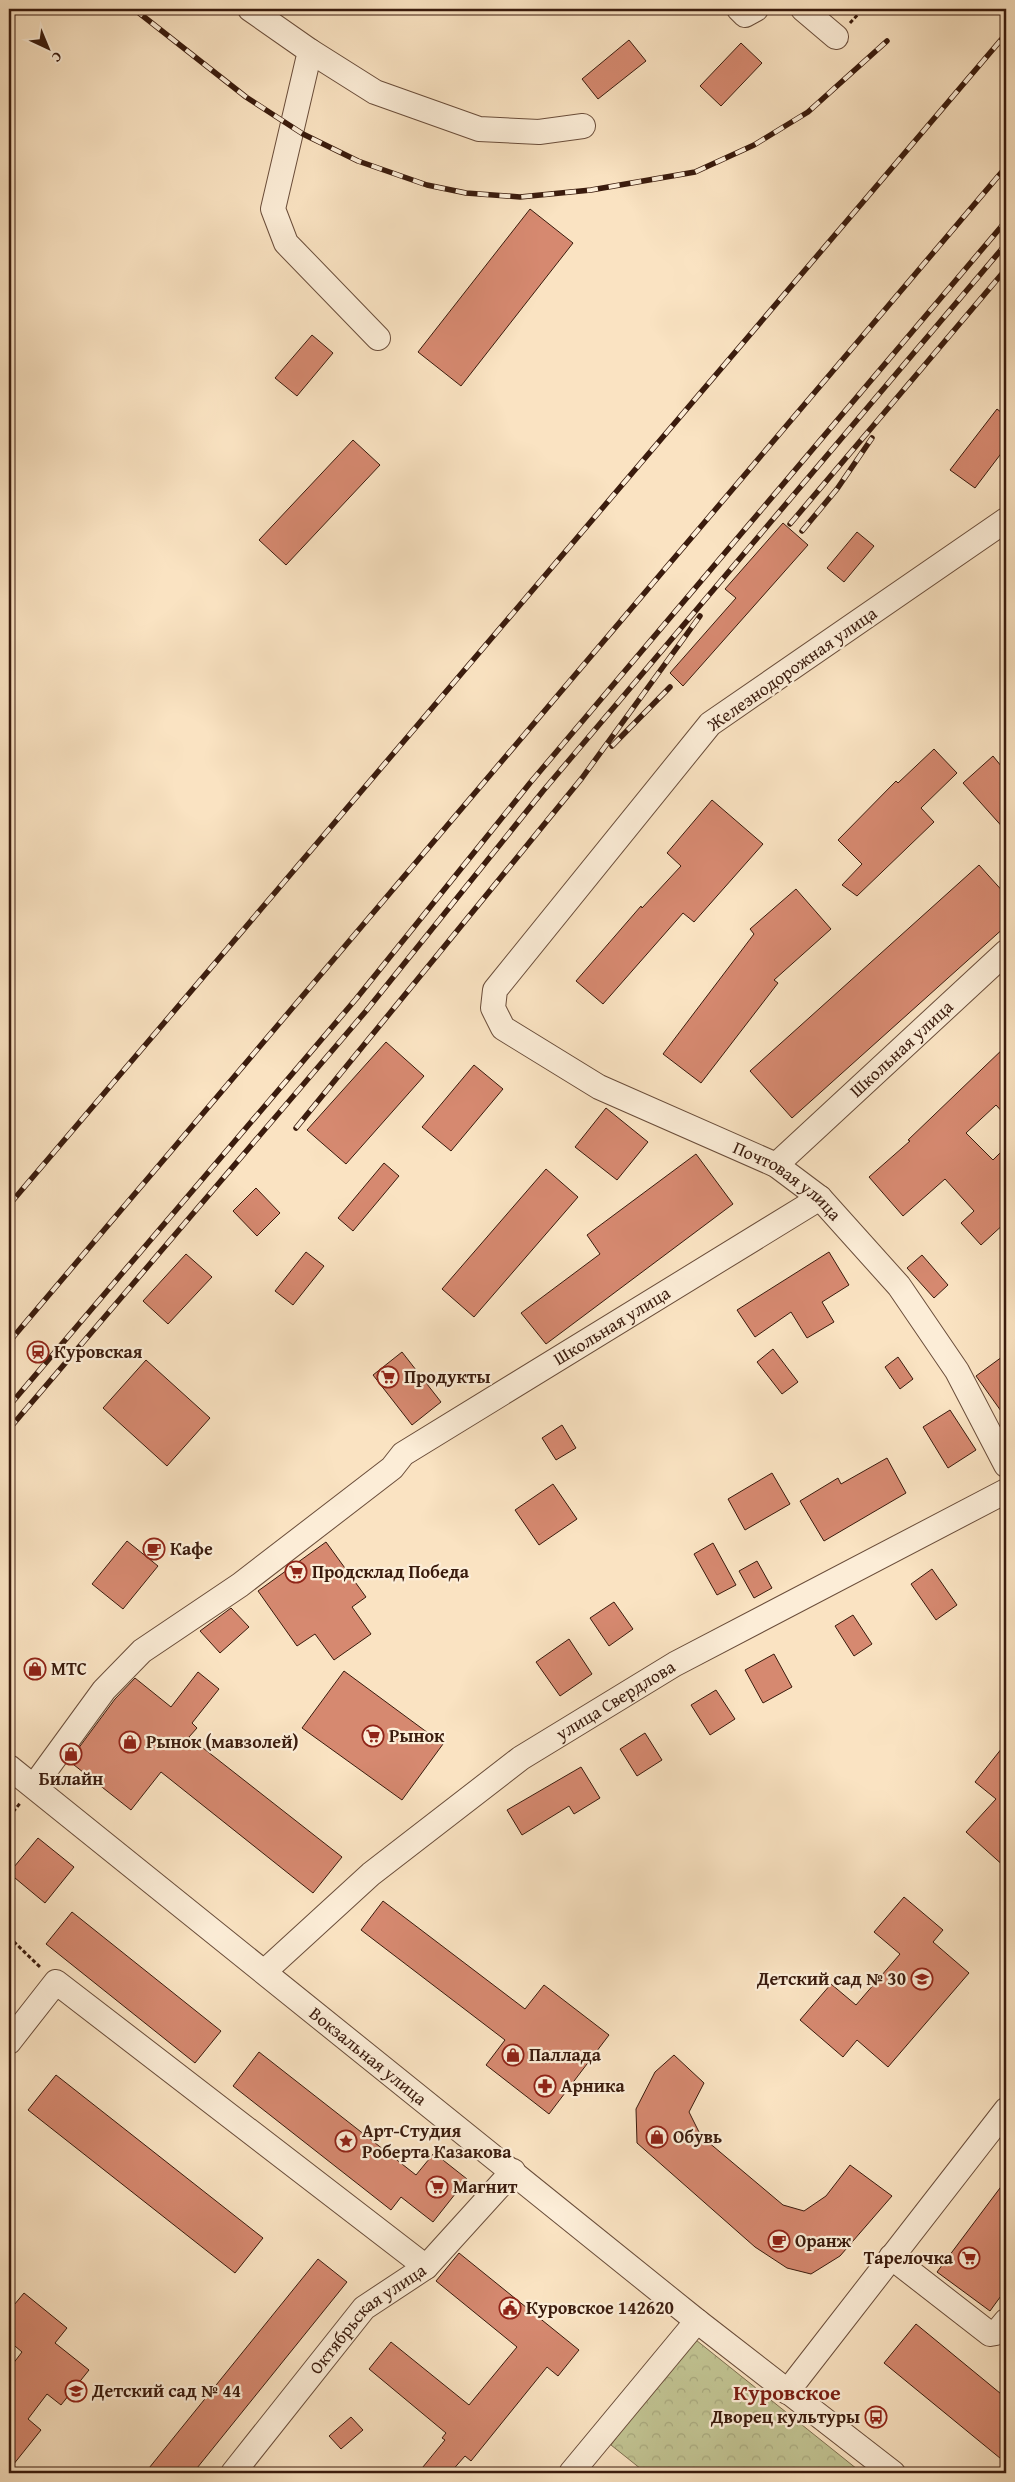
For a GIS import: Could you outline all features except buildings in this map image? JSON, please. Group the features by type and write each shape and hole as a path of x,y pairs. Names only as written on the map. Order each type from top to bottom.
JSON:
{"street":[{"path":"250,9 310,51 375,92 479,129 539,132 583,126"},
{"path":"739,9 745,16 756,9"},
{"path":"803,9 836,37"},
{"path":"310,51 273,208 286,243 378,338"},
{"name":"Железнодорожная улица","path":"495,990 710,724 1006,520"},
{"name":"Школьная улица","path":"776,1165 1006,952"},
{"name":"Почтовая улица","path":"495,990 493,1008 503,1028 599,1087 776,1165 820,1198 899,1286 958,1372 1006,1465"},
{"name":"Школьная улица","path":"34,1786 104,1690 142,1651 240,1585 392,1468 403,1454 820,1198"},
{"name":"улица Свердлова","path":"265,1971 371,1874 520,1758 675,1664 1006,1490"},
{"name":"Вокзальная улица","path":"9,1767 265,1971 697,2321 893,2473"},
{"path":"9,2042 56,1982 426,2267"},
{"path":"787,2392 1006,2110"},
{"name":"Октябрьская улица","path":"233,2473 364,2308 426,2267 513,2171"},
{"path":"891,2257 990,2334 996,2333 1006,2321"},
{"path":"571,2473 697,2321"}],"path":[{"path":"9,1937 56,1982"}],"green space":[{"path":"691,2336 862,2473 646,2473 611,2445"}],"railway":[{"path":"134,9 246,97 303,134 358,161 427,185 466,193 520,197 591,190 695,172 754,145 808,112 887,41"},
{"path":"9,1205 1006,34"},
{"path":"9,1342 1006,167"},
{"path":"9,1406 356,999 530,783 1006,221"},
{"path":"9,1429 366,1011 543,791 1006,244"},
{"path":"790,524 1006,269"},
{"path":"802,531 837,489 872,438"},
{"path":"296,1128 582,778 700,616"},
{"path":"612,746 670,687"}],"place":[{"name":"Куровская","path":"38,1352"},
{"name":"Продукты","path":"388,1377"},
{"name":"Кафе","path":"154,1549"},
{"name":"Продсклад Победа","path":"296,1572"},
{"name":"МТС","path":"35,1669"},
{"name":"Рынок","path":"373,1736"},
{"name":"Рынок (мавзолей)","path":"130,1742"},
{"name":"Билайн","path":"71,1754"},
{"name":"Детский сад № 30","path":"922,1979"},
{"name":"Паллада","path":"513,2055"},
{"name":"Арника","path":"545,2086"},
{"name":"Обувь","path":"657,2137"},
{"name":"Арт-Студия Роберта Казакова","path":"346,2141"},
{"name":"Магнит","path":"437,2187"},
{"name":"Оранж","path":"779,2241"},
{"name":"Тарелочка","path":"969,2258"},
{"name":"Куровское 142620","path":"510,2308"},
{"name":"Детский сад № 44","path":"76,2391"},
{"name":"Дворец культуры","path":"876,2417"}],"district":[{"name":"Куровское","path":"787,2392"}]}
